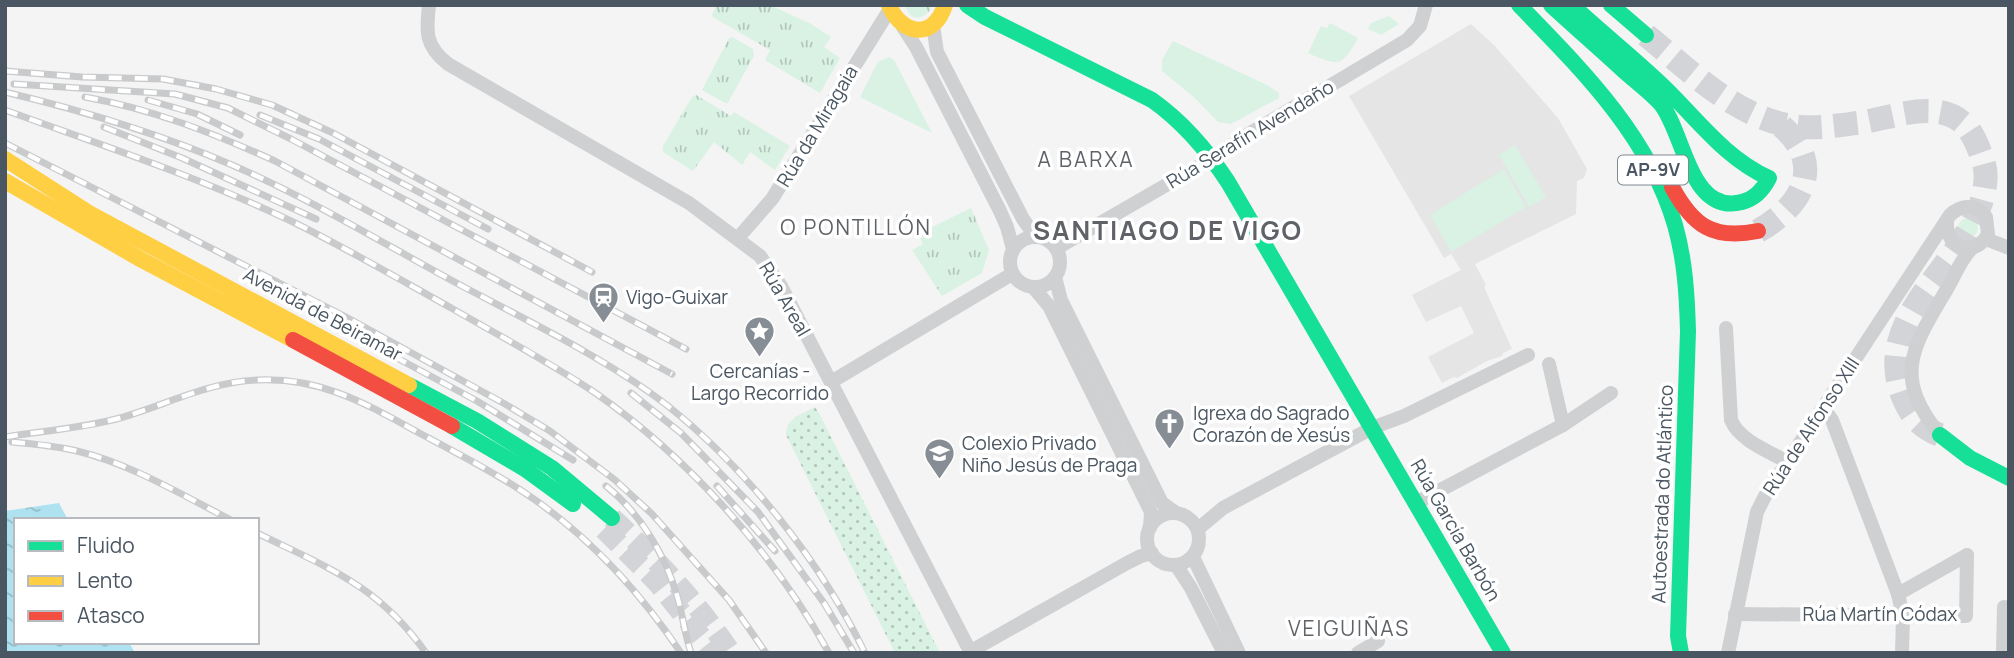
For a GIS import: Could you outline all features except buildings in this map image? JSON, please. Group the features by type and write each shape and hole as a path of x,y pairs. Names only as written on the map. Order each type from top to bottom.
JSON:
{"main road":[{"name":"Rúa García Barbón","path":"967,5 985,17 1152,100 1183,124 1213,158 1503,653"},
{"name":"Autoestrada do Atlántico","path":"1519,5 1616,111 1658,179 1670,210 1682,258 1688,307 1688,353 1678,646"},
{"path":"1528,5 1619,96 1643,124 1655,144 1682,206 1694,220 1723,235 1741,236 1758,231"},
{"path":"1551,5 1659,102 1670,116 1692,175 1700,188 1713,198 1738,204 1750,200 1760,192 1769,178 1758,174 1736,158 1667,90 1572,5"},
{"path":"1611,5 1646,34"},
{"path":"889,7 895,20 903,27"},
{"name":"Rúa García Barbón","path":"903,27 921,30 940,16 959,13 985,17"},
{"name":"Avenida de Beiramar","path":"5,159 89,213 482,441 607,523"},
{"name":"Avenida de Beiramar","path":"5,181 89,232 293,331"},
{"path":"1940,435 1970,457 2009,478"}],"street":[{"name":"Rúa Areal","path":"429,5 428,36 431,47 440,58 639,172 738,238 760,256 771,270 831,382 971,652"},
{"name":"Rúa Serafín Avendaño","path":"1057,248 1213,158 1407,40 1420,26 1426,5"},
{"name":"Rúa da Miragaia","path":"738,238 772,199 889,7"},
{"path":"940,16 937,52 1023,219 1035,236"},
{"path":"903,27 928,69 994,199 1007,227 1013,249"},
{"path":"1940,435 1926,418 1916,398 1911,375 1912,357 1926,324 1954,279 1960,264 1972,248 1986,239 1989,222 1982,211 1969,206 1955,210 1947,222 1949,236 1953,242 1965,248 1972,248"},
{"name":"Rúa de Alfonso XIII","path":"1728,653 1757,512 1786,461 1947,222"},
{"path":"1055,277 1041,286 1025,285 1012,274 1010,257 1013,249 1025,238 1035,236 1049,240 1057,248 1061,262 1055,277 1056,289 1163,503 1176,513"},
{"path":"1986,239 2009,248"},
{"path":"831,382 1012,274"},
{"path":"1033,287 1049,306 1151,512 1148,545 1152,554 1162,563 1176,565 1193,557 1199,544 1198,529 1185,515 1165,514 1156,519 1150,528"},
{"path":"1726,328 1733,427 1745,438 1786,461"},
{"path":"1198,529 1223,508 1372,428 1404,416 1528,355"},
{"path":"1549,364 1563,425"},
{"path":"1416,503 1563,425 1611,393"},
{"path":"1821,411 1827,413 1832,420 1898,594 1903,616 1902,653"},
{"path":"971,652 1127,563 1152,554"},
{"name":"Rúa Martín Códax","path":"1735,614 1966,616 1967,555 1898,594"},
{"path":"1193,557 1239,653"},
{"path":"1176,565 1191,587 1224,653"},
{"path":"2003,653 2004,607"},
{"path":"1358,653 1378,641"}],"shaded area":[{"path":"1471,24 1494,45 1558,118 1587,169 1584,178 1577,181 1576,214 1475,264 1512,349 1442,383 1428,357 1474,333 1461,306 1426,322 1412,295 1461,270 1451,254 1444,258 1349,96"}],"green space":[{"path":"717,5 770,5 811,24 831,37 824,47 840,58 820,93 765,60 770,50 711,16"},
{"path":"904,5 932,6 926,14 918,17 911,16"},
{"path":"1389,16 1399,24 1381,35 1368,29 1371,23"},
{"path":"1330,23 1358,38 1348,55 1338,62 1308,53 1321,26 1327,28"},
{"path":"732,37 753,49 754,56 727,104 702,90 729,38"},
{"path":"1173,41 1267,85 1279,93 1279,98 1231,124 1218,122 1196,99 1162,71 1162,60"},
{"path":"889,57 894,60 932,133 860,97 878,62"},
{"path":"696,95 731,116 734,112 790,146 775,170 750,152 742,165 714,142 693,171 663,152 663,146 692,97"},
{"path":"1515,145 1546,197 1529,207 1499,155"},
{"path":"1504,169 1526,207 1451,252 1430,215"},
{"path":"971,208 989,250 982,273 942,296 912,250 923,244 918,234"},
{"path":"1968,218 1975,221 1978,228 1975,235 1968,238 1961,235 1958,228 1961,221"},
{"path":"815,407 940,653 895,653 786,435 792,421"}],"water":[{"path":"59,503 67,518 14,518 14,644 130,644 135,653 5,653 5,511"}],"tunnel":[{"path":"1646,35 1696,77 1733,103 1772,121 1800,127 1824,127 1926,111 1953,116 1967,127 1985,166 1981,203 1970,228 1907,320 1898,345 1897,371 1910,412 1918,422 1940,435"},
{"path":"1758,231 1789,207 1799,194 1804,179 1805,164 1800,149 1774,120"},
{"path":"612,518 675,582 731,653"},
{"path":"604,529 657,582 714,653"}],"railway":[{"path":"5,71 163,79 216,89 272,105 333,133 592,272"},
{"path":"14,84 175,94 228,108 686,349"},
{"path":"5,92 148,133 204,153 261,178 541,327 645,389 726,458 780,519 827,585 865,653"},
{"path":"85,97 182,123 275,161 672,374"},
{"path":"148,100 197,114 240,135"},
{"path":"5,110 185,176 291,221 453,309 594,392 663,446 726,509 782,579 829,653"},
{"path":"260,115 319,139 488,229"},
{"path":"104,127 182,158 316,219"},
{"path":"5,143 346,317 550,431 615,480 652,514 729,600 766,653"},
{"path":"280,295 477,401 573,460"},
{"path":"5,437 106,421 204,389 239,382 280,380 323,388 381,412 510,483 545,507 589,544 629,585 681,653"},
{"path":"631,393 681,433 758,512 824,603 854,653"},
{"path":"12,442 77,451 117,464 227,518"},
{"path":"606,486 641,523 667,567 691,653"},
{"path":"717,486 775,551"},
{"path":"259,534 329,568 370,594 408,630 426,653"}],"traffic: fast":[{"path":"967,5 985,17 1152,100 1184,127 1203,148 1228,182 1503,653"},
{"path":"1519,5 1589,80 1631,133 1649,162 1675,225 1685,278 1688,331 1678,636 1681,653"},
{"path":"1551,5 1660,103 1690,168 1710,196 1724,203 1742,202 1758,193 1769,178 1753,170 1725,149 1653,77 1572,5"},
{"path":"1611,5 1646,35"},
{"path":"409,385 477,421 552,468 612,518"},
{"path":"452,426 525,469 573,504"},
{"path":"1940,435 1970,458 2009,478"}],"traffic: slow":[{"path":"889,5 902,23 918,30 933,24 945,5"},
{"path":"5,159 89,213 409,385"},
{"path":"5,181 140,259 293,340"}],"traffic: jam":[{"path":"1672,187 1688,212 1706,227 1729,233 1758,231"},
{"path":"293,340 452,426"}],"place":[{"name":"Vigo-Guixar","path":"603,324"},
{"name":"Cercanías - Largo Recorrido","path":"760,359"},
{"name":"Igrexa do Sagrado Corazón de Xesús","path":"1170,451"},
{"name":"Colexio Privado Niño Jesús de Praga","path":"939,481"}],"district":[{"name":"A BARXA","path":"1086,160"},
{"name":"O PONTILLÓN","path":"856,228"},
{"name":"SANTIAGO DE VIGO","path":"1168,231"},
{"name":"VEIGUIÑAS","path":"1349,629"}]}
